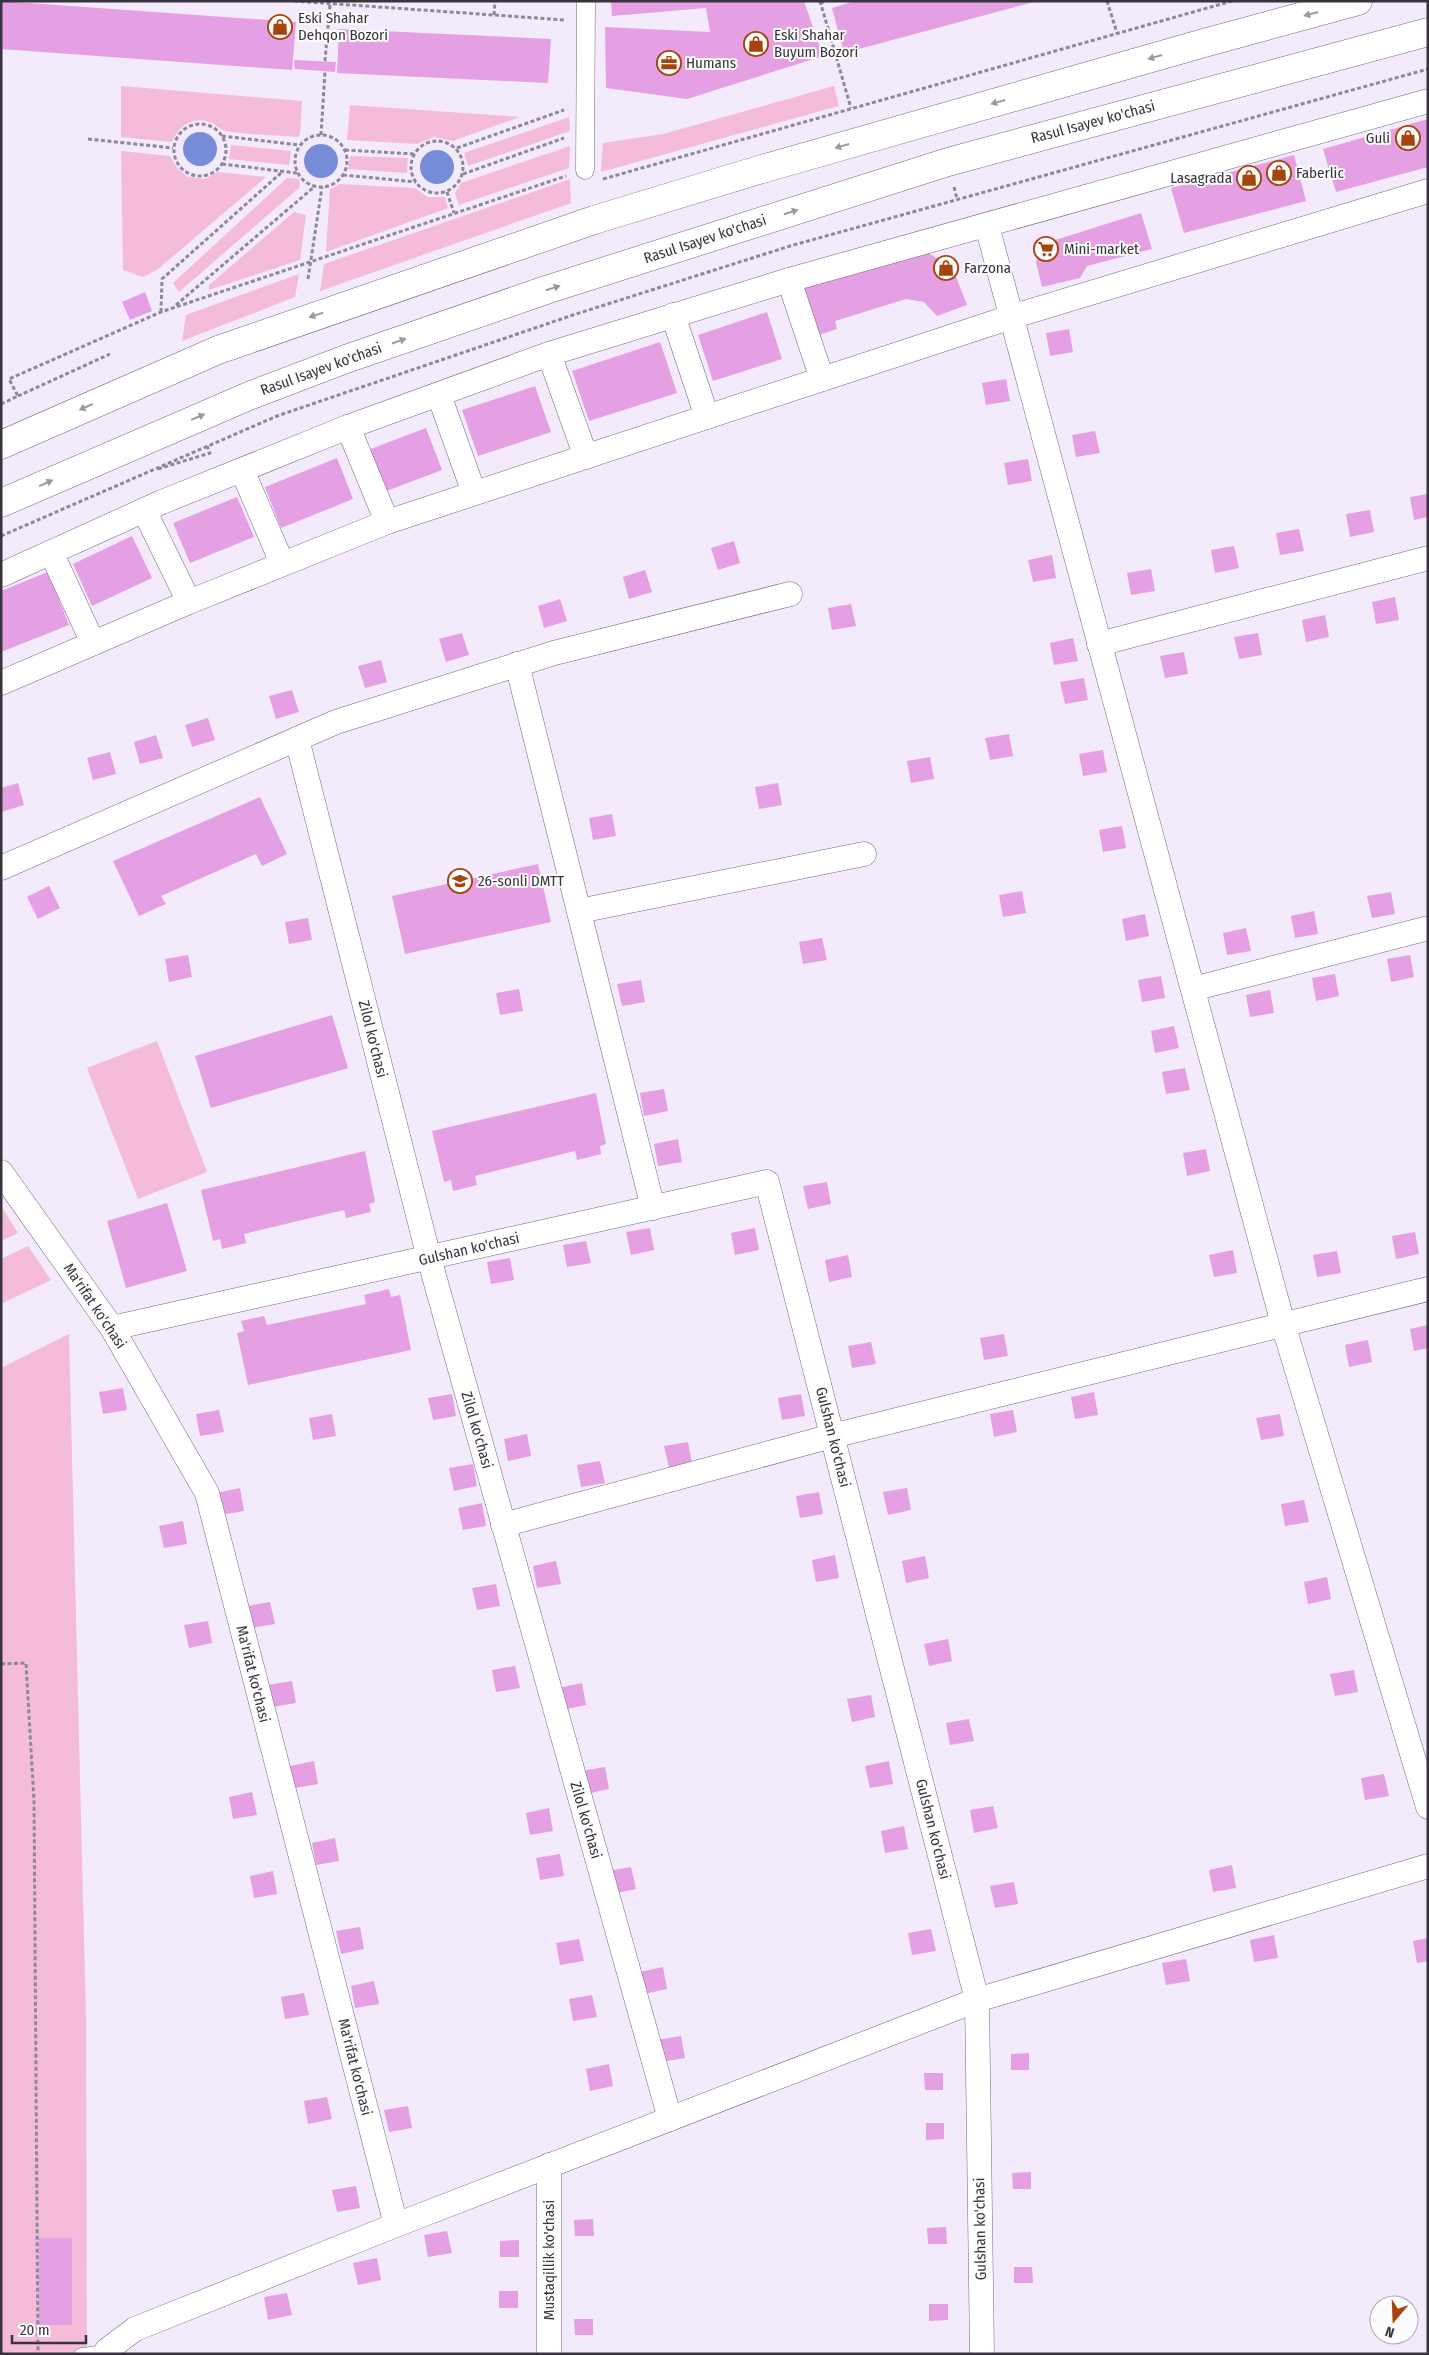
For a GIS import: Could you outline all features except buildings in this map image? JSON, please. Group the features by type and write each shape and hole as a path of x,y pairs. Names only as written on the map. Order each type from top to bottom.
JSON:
{"main road":[{"path":"1,445 218,350 594,220 762,169 1358,1"},
{"name":"Rasul Isayev ko'chasi","path":"1,503 249,396 346,359 549,289 948,162 1428,32"}],"street":[{"path":"585,170 586,1"},
{"path":"1,575 144,510 242,470 348,428 549,354 789,280 1428,101"},
{"path":"1,682 189,602 387,522 1012,317 1428,191"},
{"path":"987,226 1283,1324 1428,1807"},
{"path":"789,280 822,379"},
{"path":"673,315 707,417"},
{"path":"549,354 586,457"},
{"path":"439,394 474,493"},
{"path":"348,428 387,522"},
{"path":"242,470 282,564"},
{"path":"144,510 189,602"},
{"path":"51,552 93,643"},
{"path":"1100,644 1428,558"},
{"path":"1,868 336,722 554,652 790,594"},
{"path":"517,664 653,1208"},
{"name":"Zilol ko'chasi","path":"297,739 429,1258 670,2119"},
{"path":"579,911 864,854"},
{"path":"1193,989 1428,928"},
{"name":"Ma'rifat ko'chasi","path":"1,1172 112,1328 206,1493 396,2225"},
{"name":"Gulshan ko'chasi","path":"112,1328 767,1182 977,2000 982,2354"},
{"path":"504,1525 832,1436 1428,1289"},
{"path":"107,2352 135,2329 549,2165 977,2000 1428,1866"},
{"name":"Mustaqillik ko'chasi","path":"548,2354 549,2165"}],"lane":[{"path":"80,2354 107,2352"}],"path":[{"path":"294,1 586,21"},
{"path":"494,15 495,1"},
{"path":"827,1 820,2 851,108"},
{"path":"1107,1 1118,33"},
{"path":"325,61 330,4"},
{"path":"321,135 325,71"},
{"path":"457,148 586,103"},
{"path":"196,124 213,127 222,136 226,149 222,164 209,175 193,176 178,165 173,148 180,132 196,124"},
{"path":"343,175 416,182 430,192 447,192 454,187 463,174 586,131"},
{"path":"321,135 334,138 345,150 347,160 343,175 337,182 322,187 314,187 306,183 298,173 294,159 300,145 308,138 321,135"},
{"path":"222,136 300,145"},
{"path":"88,139 173,148"},
{"path":"416,182 411,165 414,154 425,143 433,140 443,141 457,148 462,157 463,174"},
{"path":"345,150 414,154"},
{"path":"222,164 298,173"},
{"path":"161,312 162,279 282,172"},
{"path":"173,308 314,187"},
{"path":"308,279 322,187"},
{"path":"447,192 454,213"},
{"path":"18,396 110,354"},
{"path":"154,471 210,453 207,446"},
{"path":"1,1664 26,1663 34,1801 38,2354"}],"shaded area":[{"path":"121,86 302,101 300,135 297,137 235,132 224,130 209,122 197,120 182,127 172,142 121,137"},
{"path":"834,86 839,106 601,172 603,143 663,134"},
{"path":"350,105 520,117 453,141 434,137 417,144 347,140"},
{"path":"569,117 570,131 468,166 464,153"},
{"path":"231,145 291,151 289,165 229,159"},
{"path":"570,146 569,168 459,205 455,193 461,183"},
{"path":"121,151 170,156 177,168 188,177 205,179 218,172 266,177 157,270 143,277 123,270"},
{"path":"350,156 408,158 407,173 348,169"},
{"path":"287,178 299,179 300,187 179,292 173,283"},
{"path":"570,179 571,203 320,291 324,264"},
{"path":"340,184 415,188 428,197 445,197 448,208 326,252 330,189"},
{"path":"294,212 306,215 300,260 209,290 209,285"},
{"path":"299,274 295,297 182,341 186,315"},
{"path":"157,1041 207,1172 138,1199 87,1068"},
{"path":"1,1206 18,1233 1,1241"},
{"path":"28,1246 51,1280 1,1304 1,1259"},
{"path":"69,1334 86,2019 87,2354 1,2354 1,1368"}],"water":[{"path":"200,132 212,137 217,149 212,161 200,166 188,161 183,149 188,137"},
{"path":"321,144 333,149 338,161 333,173 321,178 309,173 304,161 309,149"},
{"path":"437,150 449,155 454,167 449,179 437,184 425,179 420,167 425,155"}],"place":[{"name":"Eski Shahar Dehqon Bozori","path":"280,27"},
{"name":"Eski Shahar Buyum Bozori","path":"756,44"},
{"name":"Humans","path":"669,63"},
{"name":"Guli","path":"1408,138"},
{"name":"Faberlic","path":"1279,173"},
{"name":"Lasagrada","path":"1249,178"},
{"name":"Mini-market","path":"1046,249"},
{"name":"Farzona","path":"946,268"},
{"name":"26-sonli DMTT","path":"460,881"}]}
